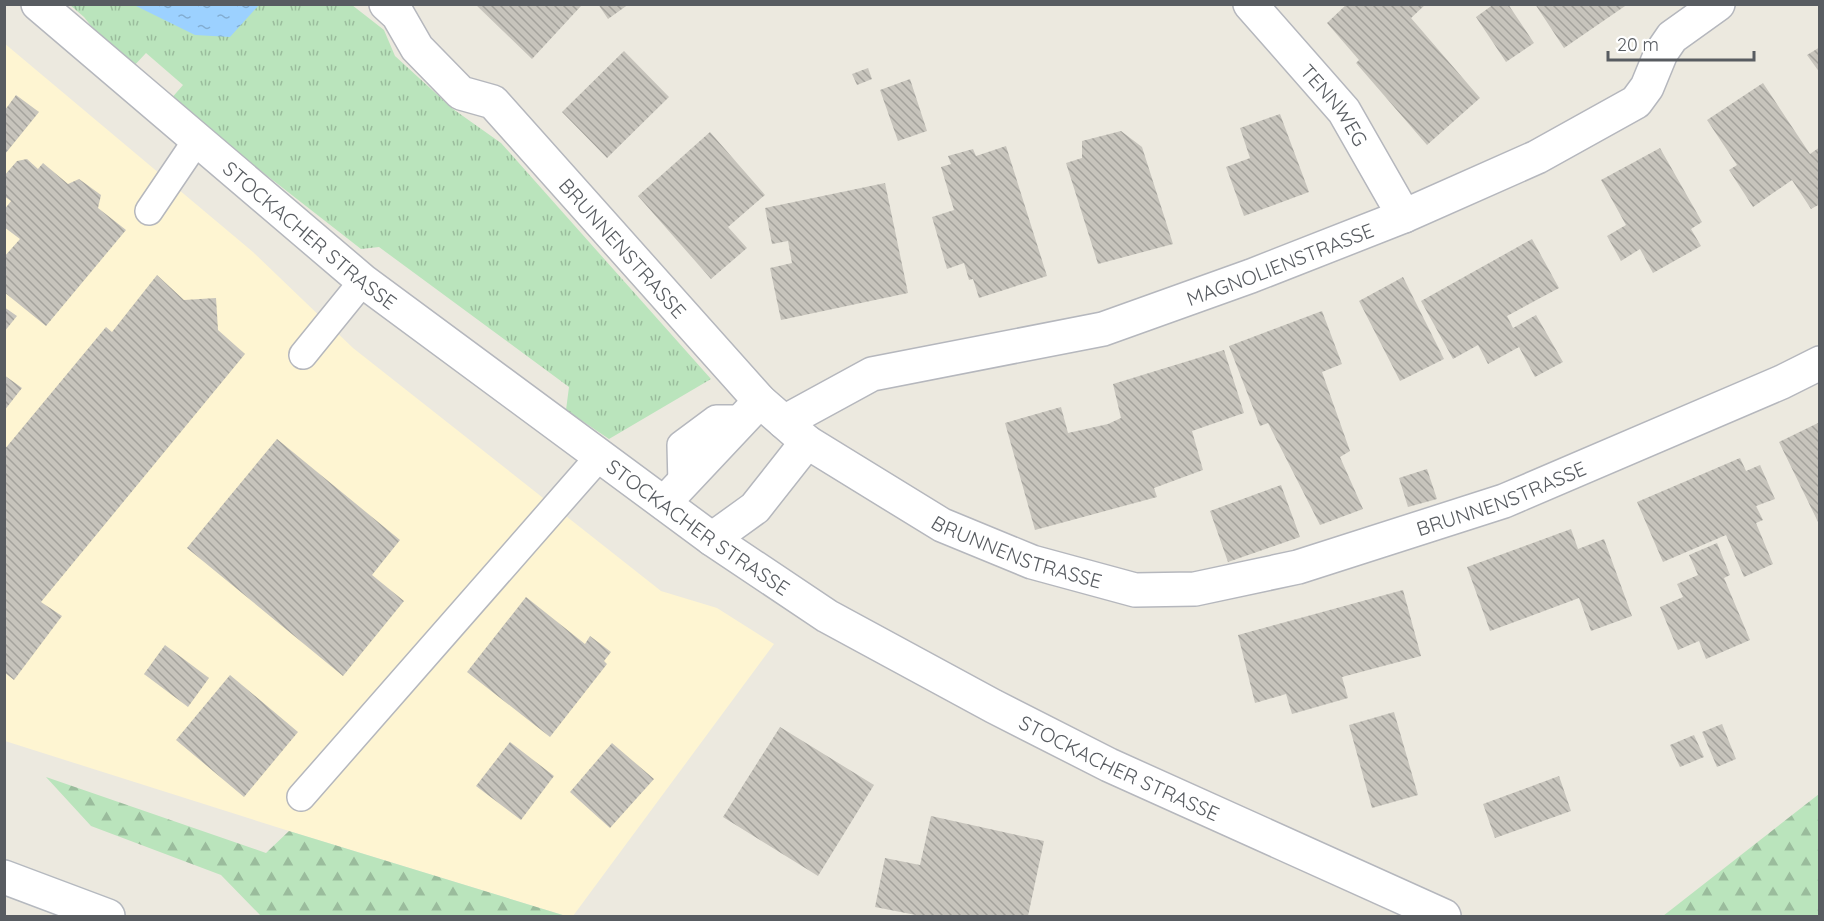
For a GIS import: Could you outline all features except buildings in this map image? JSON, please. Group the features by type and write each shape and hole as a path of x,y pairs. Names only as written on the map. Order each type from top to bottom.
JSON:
{"street":[{"name":"STOCKACHER STRASSE","path":"38,4 363,281 600,456 673,494 712,539 827,616 993,706 1109,765 1444,916"},
{"name":"BRUNNENSTRASSE","path":"386,4 398,15 417,48 461,93 493,102 752,410 796,432 942,525 1032,561 1135,590 1195,589 1298,567 1504,501 1782,382 1820,363"},
{"name":"TENNWEG","path":"1250,4 1344,111 1404,216"},
{"name":"MAGNOLIENSTRASSE","path":"796,432 872,374 1103,329 1251,276 1404,216 1538,157 1636,102 1647,87 1661,53 1672,37 1718,4"},
{"path":"673,494 752,410"},
{"path":"712,539 755,508 796,432"},
{"path":"4,877 108,916"}],"lane":[{"path":"149,211 197,140"},
{"path":"303,355 363,281"},
{"path":"302,797 600,456"}],"shaded area":[{"path":"4,43 253,252 353,348 661,591 717,608 774,644 573,916 566,916 289,831 5,741"}],"green space":[{"path":"70,5 352,5 384,30 395,56 453,109 501,143 711,379 609,439 566,410 569,387 379,247 361,249 170,100 183,85 146,53 132,68"},
{"path":"46,777 266,853 289,831 566,916 261,916 221,875 91,826"},
{"path":"1819,794 1819,916 1663,916"}],"water":[{"path":"134,5 259,5 230,37 195,35"}]}
